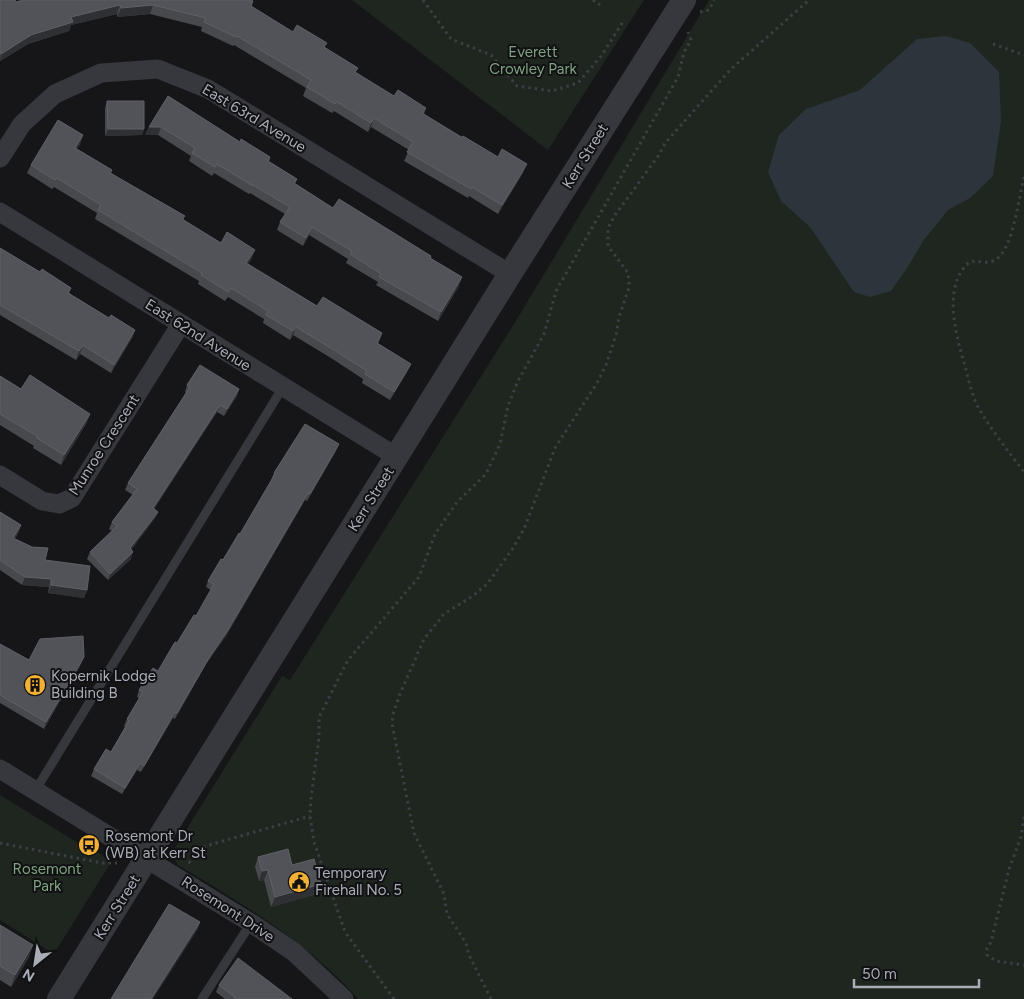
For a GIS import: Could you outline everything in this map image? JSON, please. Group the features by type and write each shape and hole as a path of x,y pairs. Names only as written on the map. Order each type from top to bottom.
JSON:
{"street":[{"name":"Kerr Street","path":"59,999 510,274 692,6"},
{"name":"East 63rd Avenue","path":"0,158 22,124 55,94 101,73 158,69 208,88 510,274"},
{"name":"East 62nd Avenue","path":"0,212 397,457"},
{"name":"Munroe Crescent","path":"0,476 42,501 59,504 72,498 181,324"},
{"name":"Rosemont Drive","path":"0,769 251,923 294,952 344,999"}],"lane":[{"path":"35,791 283,387"},
{"path":"202,999 251,923"}],"path":[{"path":"423,0 451,39 491,55 517,86 552,91 578,83 602,55 624,20"},
{"path":"594,0 600,5"},
{"path":"692,6 709,10 714,0"},
{"path":"491,999 469,955 466,943 447,914 444,894 414,833 392,724 393,714 424,639 444,614 474,595 488,583 513,548 524,529 555,448 597,383 606,365 629,288 628,273 608,246 608,228 615,215 659,156 665,143 731,69 809,0"},
{"path":"394,999 345,932 314,842 310,816 320,738 319,717 348,660 419,578 435,534 457,502 486,474 500,444 508,406 515,389 544,334 556,291 678,76 684,52 690,40 688,32"},
{"path":"993,44 1024,55"},
{"path":"1024,177 1018,212 1006,246 998,259 991,262 975,260 969,262 962,270 956,286 953,311 956,335 976,403 1024,472"},
{"path":"178,854 310,816"},
{"path":"1024,818 1021,837 1009,869 991,942 987,948 987,955 996,961 1024,965"},
{"path":"0,843 102,863 117,863"}],"green space":[{"name":"Everett Crowley Park","path":"352,0 644,0 548,150"},
{"path":"709,0 1024,0 1024,999 358,999 338,978 296,942 226,894 178,865 173,856 173,851 282,676 290,680 514,324"},
{"name":"Rosemont Park","path":"0,795 83,846 85,844 105,857 109,862 108,867 54,954 0,920"}],"shaded area":[{"path":"946,36 970,43 999,72 1001,121 993,176 970,198 948,210 923,241 891,291 870,297 854,292 810,227 781,201 768,172 779,135 806,109 860,90 917,39"}],"building":[{"path":"0,0 15,0 16,2 23,0 251,0 253,1 251,6 293,32 297,25 327,43 324,47 358,68 355,72 394,96 398,90 426,108 422,113 462,138 463,136 498,157 502,149 527,164 502,205 407,152 413,142 374,118 371,123 337,102 335,104 307,87 311,80 237,36 204,22 206,18 153,5 121,8 120,5 71,17 73,22 31,35 1,54"},
{"path":"168,96 240,142 241,139 270,157 268,161 297,179 294,183 333,208 339,199 462,277 441,312 379,277 381,274 350,254 352,251 312,227 306,238 280,222 290,207 217,164 215,167 192,153 195,148 161,127 149,127"},
{"path":"107,101 144,101 144,129 108,129"},
{"path":"58,120 83,135 75,148 112,170 110,173 185,216 182,219 221,243 227,232 255,250 246,263 317,306 323,297 382,333 377,343 411,364 394,392 365,374 367,371 334,350 296,327 293,331 266,315 268,311 231,288 228,292 201,275 202,273 98,210 101,205 57,178 55,180 31,165"},
{"path":"0,248 40,272 42,269 71,288 68,293 109,318 111,315 135,330 114,365 83,345 79,351 0,305"},
{"path":"200,365 239,389 227,409 220,405 153,508 158,512 130,548 133,552 110,574 90,552 117,526 112,522 137,489 128,483 190,387 187,385"},
{"path":"30,375 90,414 64,455 0,414 0,376 21,389"},
{"path":"305,424 339,444 177,713 175,712 144,766 140,763 125,788 94,769 106,749 111,752 143,692 139,690 153,668 158,671 175,642 177,643 194,615 196,616 214,584 208,581 221,559 223,560 240,534 274,473"},
{"path":"0,512 21,525 13,538 32,547 48,548 45,560 90,566 87,590 51,585 51,579 25,577 0,560"},
{"name":"Kopernik Lodge Building B","path":"83,636 84,657 46,722 0,695 0,644 29,660 40,639"},
{"path":"288,849 292,865 314,859 321,884 275,897 268,870 262,871 258,857"},
{"path":"169,904 200,922 151,999 111,999"},
{"path":"0,925 33,945 15,975 0,966"},
{"path":"238,958 292,999 237,999 219,985"}],"place":[{"name":"Kopernik Lodge Building B","path":"35,685"},
{"name":"Rosemont Dr (WB) at Kerr St","path":"89,845"},
{"name":"Temporary Firehall No. 5","path":"299,882"}]}
